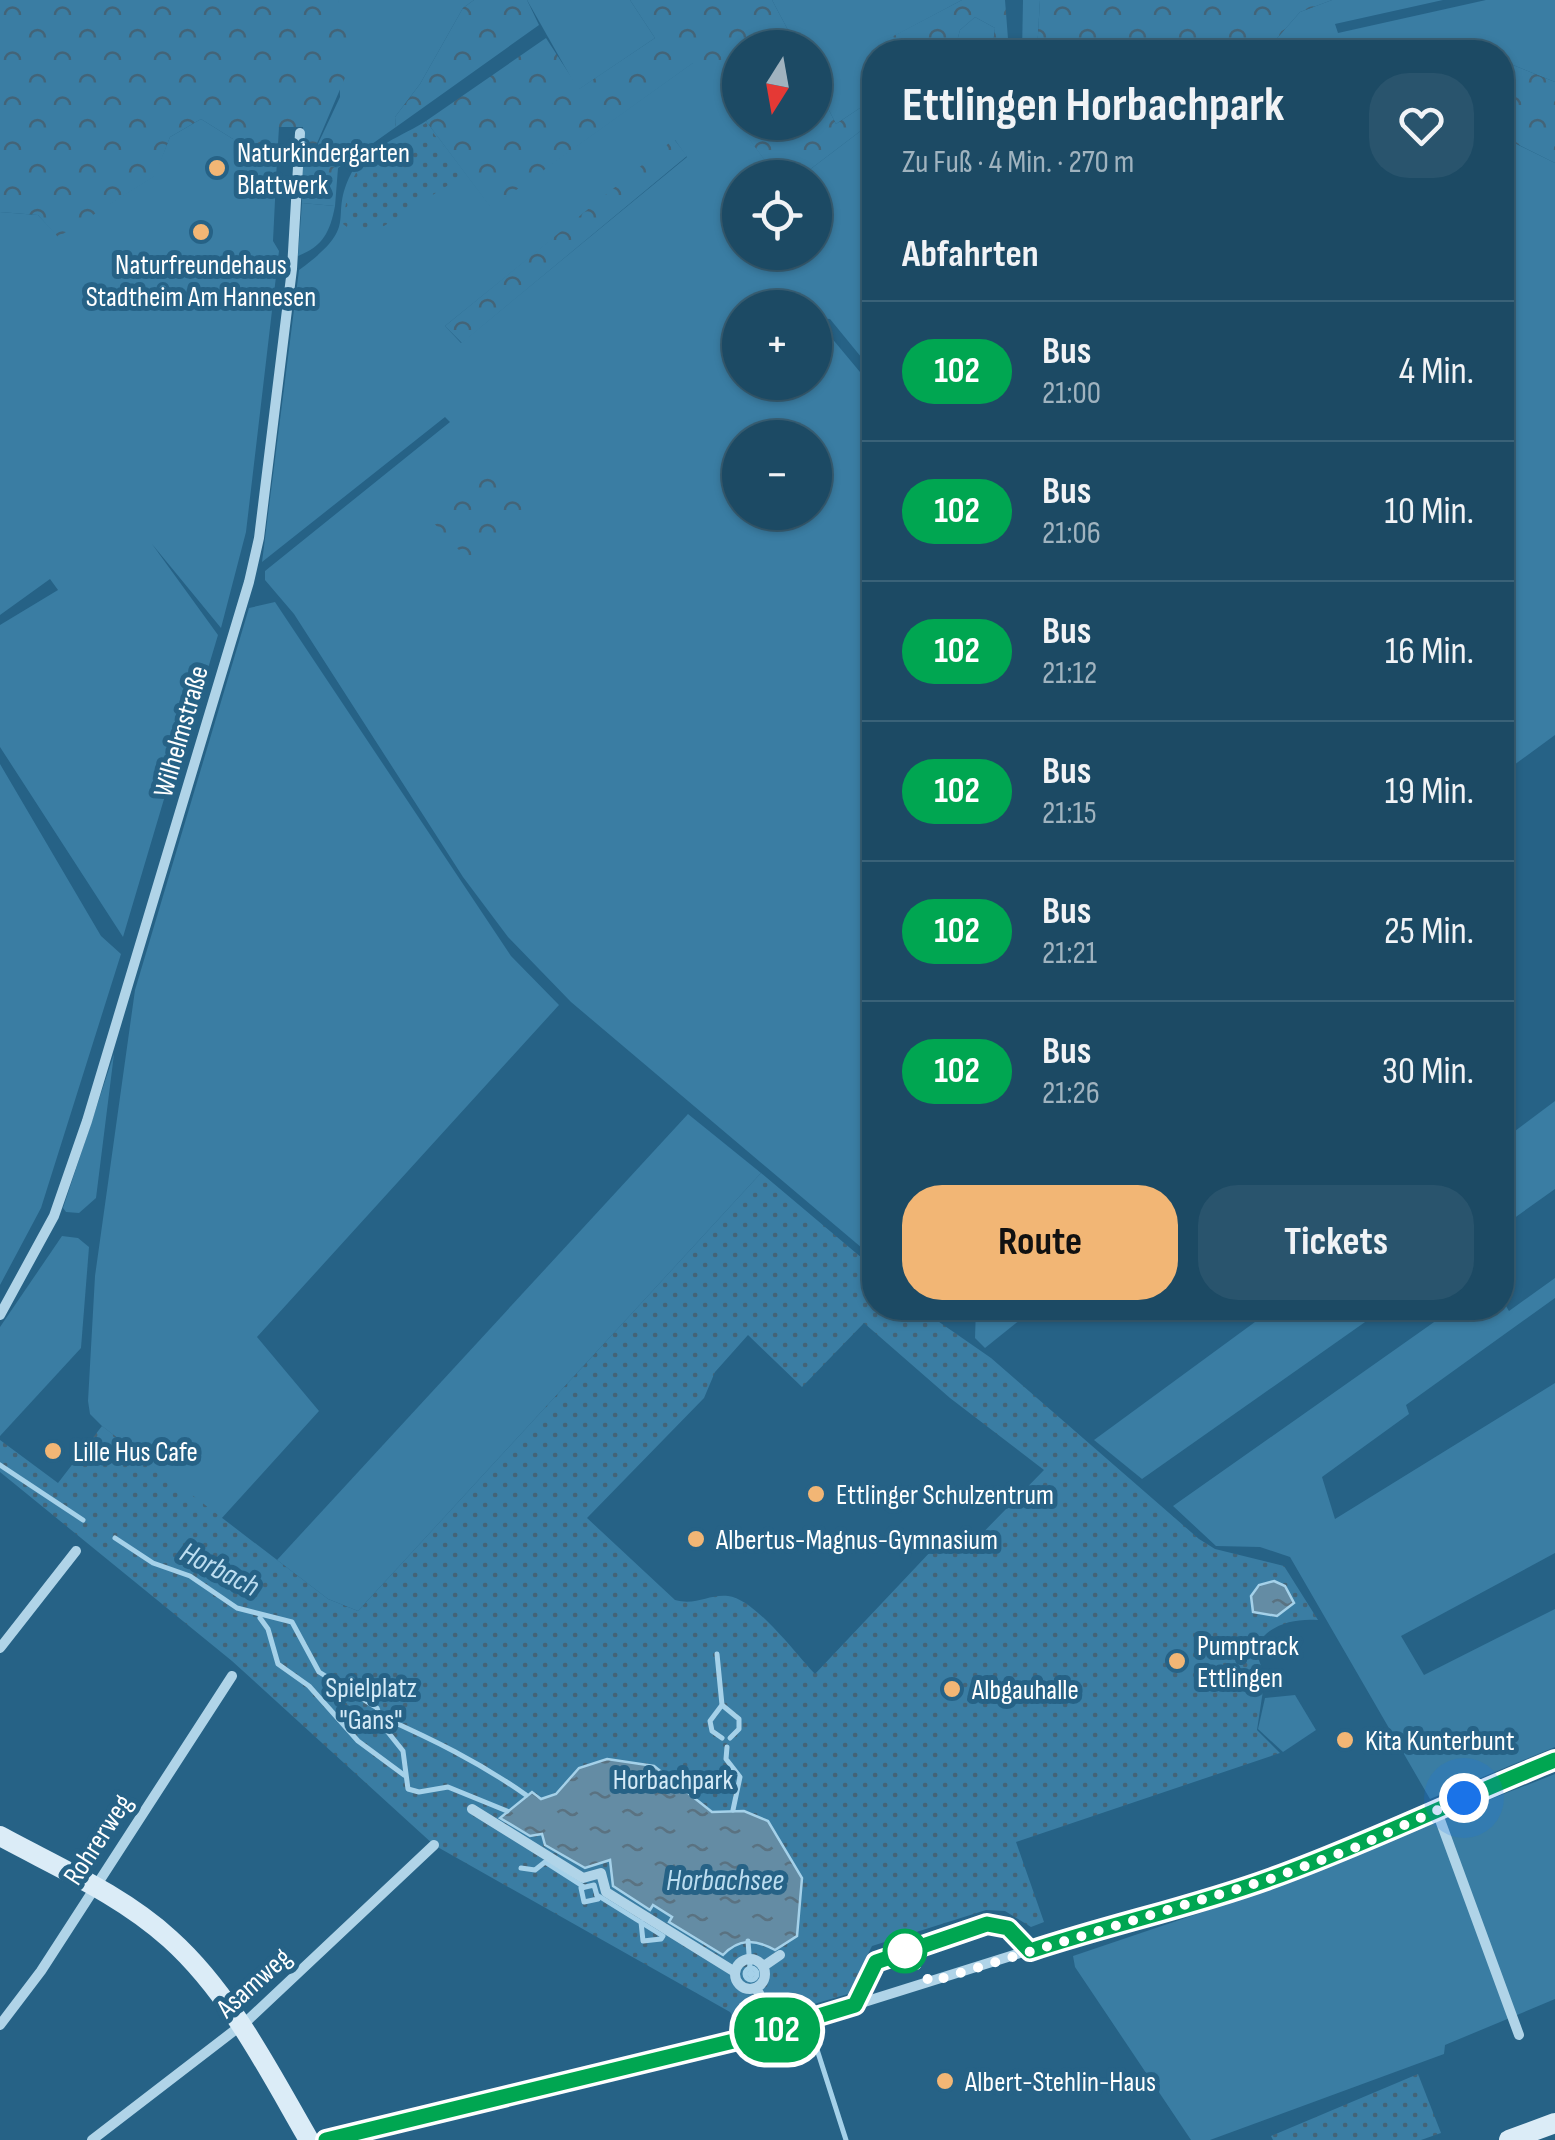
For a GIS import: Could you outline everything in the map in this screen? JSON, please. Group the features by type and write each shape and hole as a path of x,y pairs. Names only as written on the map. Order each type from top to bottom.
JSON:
{"street":[{"name":"Wilhelmstraße","path":"0,1315 54,1216 88,1121 249,582 260,538 292,269 300,133"},
{"path":"0,1648 76,1551"},
{"name":"Rohrerweg","path":"0,2025 42,1970 92,1886 232,1676"},
{"path":"326,2140 775,2030 1270,1879 1354,1848 1555,1760"},
{"path":"472,1809 583,1878 601,1873 606,1892 735,1972 739,1984 756,1988 768,2010"},
{"path":"1436,1810 1519,2035"},
{"path":"0,1836 92,1886 167,1936 188,1956 240,2026 309,2140"},
{"name":"Asamweg","path":"92,2140 240,2026 434,1845"},
{"path":"764,1966 780,1955"},
{"path":"735,1972 740,1962 750,1960 764,1966"},
{"path":"756,1988 764,1980 764,1966"},
{"path":"1509,2140 1555,2122"}],"green space":[{"path":"0,0 338,0 353,59 309,162 338,168 335,206 302,203 303,127 279,127 277,160 234,159 233,139 201,119 170,137 155,176 58,237 38,215 0,212"},
{"path":"338,0 474,0 463,8 420,84 395,117 396,127 338,168 309,163 340,97"},
{"path":"474,0 527,0 539,25 396,127 395,117 420,84 463,8"},
{"path":"527,0 630,0 655,38 578,90"},
{"path":"630,0 772,0 788,30 722,30 722,102 693,63 491,208 426,121 546,38 579,89 655,38"},
{"path":"772,0 962,0 887,40 862,40 862,107 836,124 832,116 832,30 788,30"},
{"path":"962,0 1005,0 1008,40 994,40 995,28 975,17 960,30 957,40 886,40"},
{"path":"1023,0 1040,0 1038,40 1022,40"},
{"path":"1040,0 1332,0 1300,12 1276,40 1038,40"},
{"path":"1332,0 1443,0 1335,24 1338,33 1486,0 1555,0 1555,82 1514,65 1514,40 1276,40 1300,12"},
{"path":"975,17 995,28 994,40 957,40 960,30"},
{"path":"694,62 722,101 722,140 750,140 765,160 722,160 722,270 832,270 832,160 822,160 862,130 862,358 832,321 832,290 722,290 722,400 832,400 832,338 862,374 862,1248 571,1002 508,937 463,877 294,614 265,580 265,571 450,422 445,417 262,562 299,270 338,231 345,187 353,170 376,149 426,121 491,207","holes":["675,140 687,157 461,343 445,326"]},
{"path":"1514,65 1555,82 1555,163 1514,142"},
{"path":"862,107 862,130 822,160 764,160 750,140 832,140 832,116 836,124"},
{"path":"201,119 233,139 234,159 277,160 273,241 279,251 246,532 221,628 152,544 218,635 183,752 178,752 123,937 0,747 0,625 58,590 50,579 0,615 0,212 38,215 58,236 154,176 170,137"},
{"path":"426,123 464,175 384,226 352,231 343,224 358,170 377,152"},
{"path":"674,139 687,156 462,343 445,326"},
{"path":"1514,143 1555,163 1555,735 1514,765"},
{"path":"302,203 335,206 324,237 298,256"},
{"path":"493,463 533,512 472,564 430,519"},
{"path":"275,602 511,956 559,1005 257,1337 319,1411 221,1519 90,1414 95,1276 135,990 249,608"},
{"path":"0,764 101,936 121,954 41,1208 0,1285"},
{"path":"114,1054 96,1198 79,1213 66,1212 63,1208"},
{"path":"1555,1101 1555,1189 1514,1218 1514,1132"},
{"path":"688,1114 761,1173 358,1611 328,1599 277,1560"},
{"name":"Horbachpark","path":"761,1173 862,1258 862,1320 936,1320 991,1358 1199,1539 1215,1549 1284,1566 1318,1620 1281,1625 1266,1634 1255,1649 1265,1677 1257,1730 1280,1753 1016,1842 1044,1922 1031,1927 1005,1911 986,1910 872,1946 848,1994 739,2026 730,2012 434,1845 232,1661 0,1472 0,1440 58,1483 102,1426 328,1599 358,1611","holes":["864,1323 950,1398 1044,1470 968,1548 950,1531 815,1674 750,1606 728,1596 689,1602 675,1600 587,1518 704,1398 715,1372 748,1335 802,1387"]},
{"path":"62,1236 78,1238 89,1247 81,1348 0,1436 0,1327"},
{"path":"1555,1278 1555,1298 1406,1405 1409,1414 1322,1477 1335,1519 1555,1383 1555,1553 1401,1636 1424,1675 1555,1609 1555,1747 1430,1799 1290,1557 1260,1547 1216,1546 1173,1506 1437,1320 1514,1320 1514,1307"},
{"path":"976,1320 1020,1320 985,1348 975,1338"},
{"path":"1258,1320 1368,1320 1142,1479 1094,1440"},
{"path":"1295,1695 1316,1730 1283,1752 1258,1729 1265,1698"},
{"path":"1555,1774 1555,1999 1445,2045 1444,2054 1210,2140 1191,2140 1075,1967 1073,1956 1203,1912"},
{"path":"1418,2074 1441,2133 1421,2140 1273,2140 1271,2136"}],"water":[{"path":"1274,1581 1285,1586 1294,1603 1277,1616 1253,1612 1251,1596 1259,1585"},
{"name":"Horbachsee","path":"607,1759 654,1766 712,1812 744,1811 768,1821 802,1878 797,1936 775,1950 748,1942 723,1955 669,1922 672,1917 653,1905 650,1910 613,1886 610,1860 585,1868 545,1845 542,1834 530,1836 500,1818 532,1792 541,1799 556,1794 579,1768"}],"waterway":[{"name":"Horbach","path":"0,1465 83,1520"},
{"name":"Horbach","path":"115,1538 153,1563 190,1576 237,1608 292,1622 319,1672 377,1708 383,1726 403,1751 408,1789 419,1792 448,1787 507,1811"},
{"path":"260,1618 268,1629 278,1664 309,1686 358,1741 404,1775"},
{"path":"717,1654 722,1705 710,1721 712,1731 722,1738"},
{"path":"722,1705 739,1719 739,1729 730,1738"},
{"path":"380,1716 455,1752 526,1795"},
{"path":"727,1747 726,1759 740,1777 733,1810"},
{"path":"521,1868 535,1870 545,1862 584,1887"},
{"path":"594,1885 598,1899 584,1902 581,1888 594,1885"},
{"path":"597,1895 663,1936 661,1939 643,1941 641,1922"},
{"path":"748,1941 750,1967"},
{"path":"746,1969 756,1969 757,1974 756,1979 746,1979 746,1969"},
{"path":"751,1972 753,1974 751,1976 749,1974 751,1972"},
{"name":"Horbach","path":"813,2037 846,2140"}],"bus line":[{"name":"102","path":"326,2140 746,2038 855,2005 876,1962 987,1924 1008,1928 1030,1951 1122,1921 1175,1910 1354,1848 1555,1760"}],"place":[{"name":"Naturkindergarten Blattwerk","path":"217,168"},
{"name":"Naturfreundehaus Stadtheim Am Hannesen","path":"201,232"},
{"name":"Lille Hus Cafe","path":"53,1451"},
{"name":"Ettlinger Schulzentrum","path":"816,1494"},
{"name":"Albertus-Magnus-Gymnasium","path":"696,1539"},
{"name":"Pumptrack Ettlingen","path":"1177,1661"},
{"name":"Albgauhalle","path":"952,1689"},
{"name":"Kita Kunterbunt","path":"1345,1740"},
{"name":"Albert-Stehlin-Haus","path":"945,2081"}],"route":[{"path":"905,1951 930,1982 1270,1879 1354,1848 1464,1798"}],"park label":[{"name":"Spielplatz \"Gans\"","path":"371,1703"}]}
